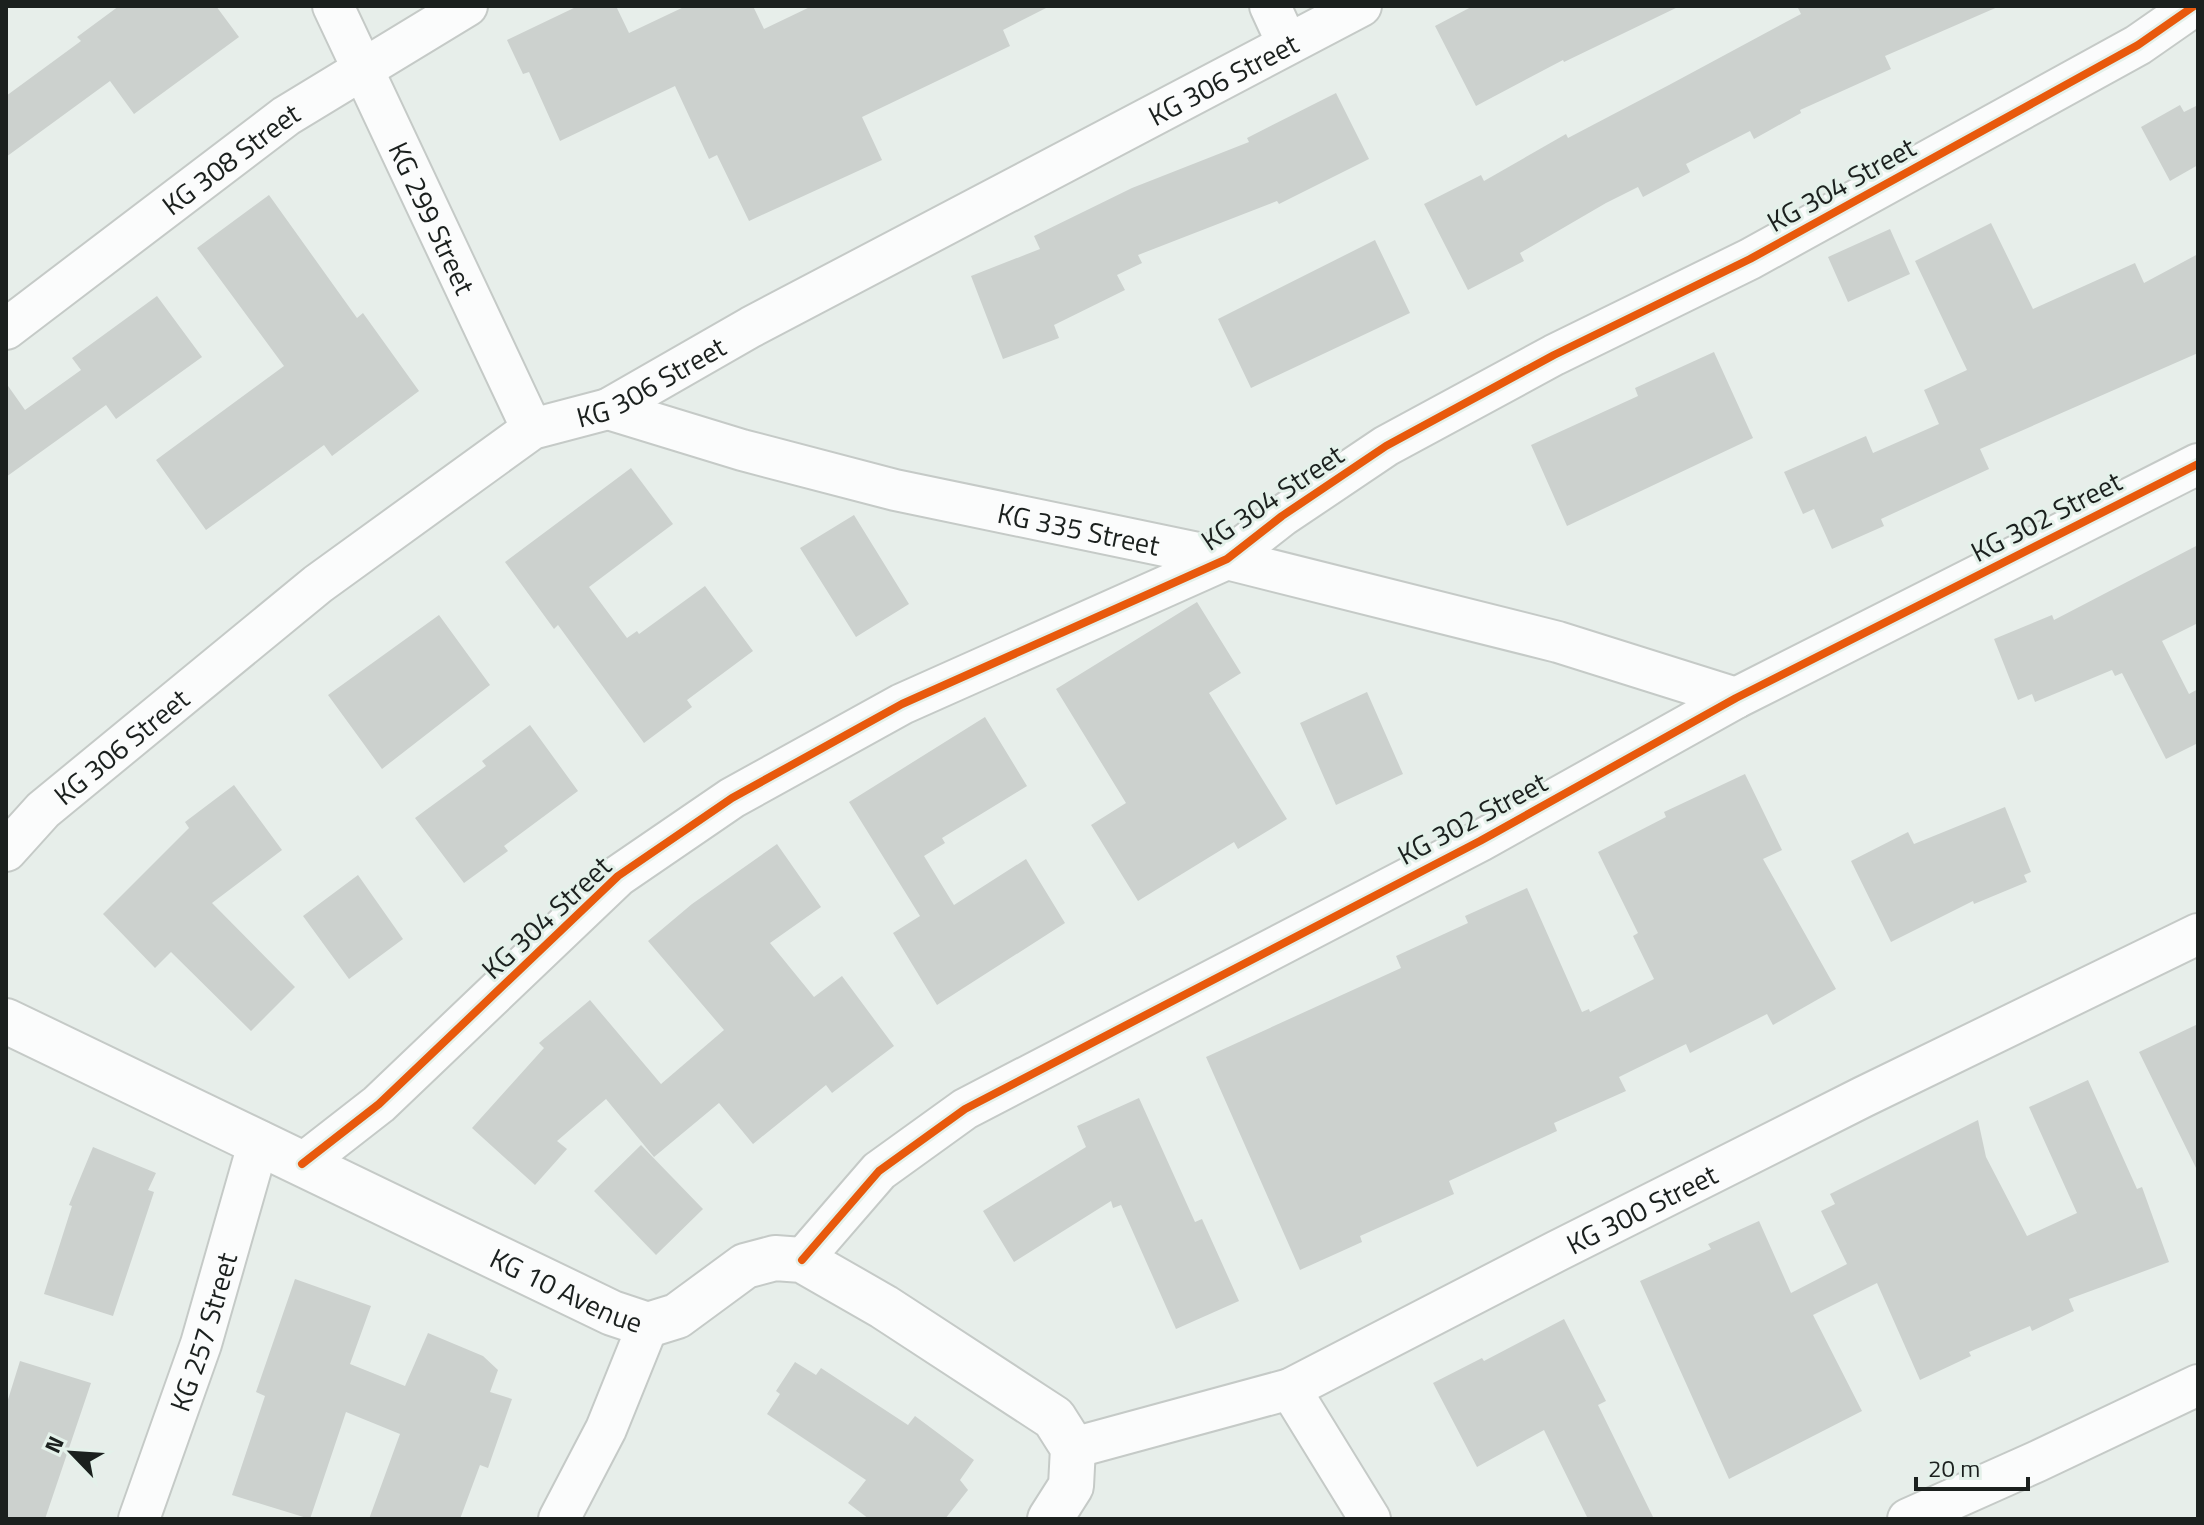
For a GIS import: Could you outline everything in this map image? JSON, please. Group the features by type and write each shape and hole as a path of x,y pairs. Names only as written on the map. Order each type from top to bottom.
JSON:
{"street":[{"name":"KG 299 Street","path":"333,6 532,429"},
{"name":"KG 308 Street","path":"6,329 286,116 467,6"},
{"path":"1270,6 1287,43"},
{"name":"KG 306 Street","path":"6,851 43,810 318,584 532,429 608,409 751,327 1361,6"},
{"name":"KG 304 Street","path":"302,1164 379,1104 618,876 732,798 902,704 1227,559 1282,516 1386,446 1554,355 1764,252 2138,45 2194,6"},
{"name":"KG 335 Street","path":"608,409 742,450 895,490 1227,559 1558,642 1736,698"},
{"name":"KG 302 Street","path":"802,1260 879,1171 965,1109 1480,841 1736,698 2198,464"},
{"name":"KG 300 Street","path":"1073,1448 1290,1389 1835,1111 2198,934"},
{"name":"KG 10 Avenue","path":"6,1021 612,1313 648,1325 677,1316 745,1266 775,1258 802,1260"},
{"name":"KG 257 Street","path":"139,1519 201,1344 259,1141"},
{"path":"802,1260 884,1307 1054,1418 1073,1448 1071,1486 1050,1519"},
{"path":"559,1519 606,1429 648,1325"},
{"path":"1908,1519 2198,1385"},
{"path":"1290,1389 1370,1519"}],"building":[{"path":"119,6 216,6 239,37 134,114 110,81 6,157 6,96 81,41 77,37"},
{"path":"578,6 616,6 629,33 686,6 753,6 764,29 812,6 1050,6 1003,30 1010,46 862,117 882,160 749,221 717,155 709,159 675,86 560,141 529,72 523,74 507,40"},
{"path":"1473,6 1680,6 1563,60 1476,106 1435,26"},
{"path":"1797,6 2000,6 1885,56 1891,69 1800,110 1801,113 1754,139 1750,131 1686,164 1690,172 1643,197 1638,187 1606,203 1520,253 1524,261 1468,290 1424,204 1481,175 1484,181 1566,134 1568,138 1669,85 1801,14"},
{"path":"1336,93 1369,159 1279,204 1277,201 1138,255 1142,263 1117,275 1125,290 1054,325 1059,338 1003,359 971,276 1040,249 1034,236 1132,188 1249,142 1247,138"},
{"path":"2180,105 2184,112 2198,105 2198,165 2170,181 2141,127"},
{"path":"269,195 357,318 363,313 419,391 332,456 324,445 206,530 156,460 284,366 197,248"},
{"path":"1991,223 2033,309 2135,263 2144,283 2198,254 2198,353 1980,449 1989,469 1881,519 1884,526 1832,549 1814,509 1803,514 1784,472 1866,436 1873,453 1939,424 1924,390 1967,370 1915,261"},
{"path":"1890,229 1910,274 1848,302 1828,257"},
{"path":"1375,240 1410,313 1251,388 1218,319"},
{"path":"157,296 202,357 116,419 106,405 6,477 6,383 25,410 81,370 72,358"},
{"path":"1714,352 1753,438 1567,526 1531,445 1638,396 1635,388"},
{"path":"631,468 673,524 589,587 627,638 637,631 639,634 705,586 753,651 687,700 692,707 644,743 558,625 554,629 505,562"},
{"path":"854,515 909,604 856,637 800,548"},
{"path":"2198,545 2198,623 2162,641 2189,694 2198,689 2198,743 2166,759 2122,673 2115,676 2112,670 2035,702 2032,694 2018,700 1994,639 2052,615 2054,620"},
{"path":"1197,602 1241,673 1209,693 1287,819 1238,849 1234,842 1138,901 1091,825 1126,803 1056,689"},
{"path":"439,615 490,685 382,769 328,695"},
{"path":"1367,692 1403,774 1336,805 1300,723"},
{"path":"985,717 1027,786 942,838 945,843 924,856 954,905 1026,859 1065,923 937,1005 893,933 920,916 849,802"},
{"path":"530,725 578,791 504,846 508,851 464,883 415,818 486,766 482,761"},
{"path":"1745,774 1782,850 1763,859 1836,989 1773,1025 1767,1014 1690,1053 1686,1044 1619,1077 1626,1091 1554,1123 1557,1131 1449,1181 1454,1194 1360,1236 1362,1242 1300,1270 1206,1057 1401,968 1396,956 1468,923 1465,916 1527,888 1582,1012 1589,1009 1590,1012 1654,979 1633,936 1638,933 1598,852 1666,817 1664,812"},
{"path":"234,785 282,850 212,903 295,987 251,1031 171,952 155,968 103,914 189,828 185,822"},
{"path":"2005,807 2031,872 2024,875 2027,882 1974,904 1973,901 1891,942 1851,861 1908,832 1914,844"},
{"path":"777,844 821,907 770,943 814,997 842,976 894,1046 832,1093 826,1085 753,1144 719,1103 654,1157 606,1099 557,1141 567,1149 535,1185 472,1128 544,1048 539,1043 590,1000 661,1084 724,1030 648,941 692,904"},
{"path":"358,875 403,939 349,979 303,916"},
{"path":"2198,1024 2198,1172 2139,1052"},
{"path":"2088,1080 2137,1189 2142,1187 2169,1262 2069,1299 2074,1311 2032,1331 2030,1326 1969,1352 1971,1356 1920,1380 1877,1283 1813,1315 1862,1411 1729,1479 1640,1281 1711,1249 1708,1244 1759,1221 1791,1293 1847,1264 1821,1211 1835,1204 1830,1194 1978,1120 1986,1157 2027,1236 2077,1213 2029,1107"},
{"path":"1139,1098 1195,1222 1202,1219 1239,1301 1176,1329 1121,1205 1113,1208 1111,1201 1014,1262 983,1211 1086,1147 1077,1126"},
{"path":"641,1145 703,1209 656,1255 594,1191"},
{"path":"93,1147 156,1173 148,1190 154,1192 113,1316 44,1294 72,1206 69,1205"},
{"path":"295,1279 371,1306 350,1364 405,1386 428,1333 483,1356 498,1370 490,1392 512,1399 488,1468 480,1465 460,1519 369,1519 400,1434 346,1412 310,1519 232,1495 265,1396 256,1392"},
{"path":"1564,1319 1606,1401 1598,1405 1654,1519 1588,1519 1544,1430 1477,1467 1433,1383 1482,1358 1484,1361"},
{"path":"20,1361 91,1383 45,1519 6,1519 6,1406"},
{"path":"795,1362 816,1375 821,1368 908,1425 915,1416 974,1460 960,1480 968,1490 945,1519 869,1519 848,1503 866,1480 767,1414 780,1394 776,1391"}],"cycle path":[{"path":"302,1164 379,1104 618,876 732,798 902,704 1227,559 1282,516 1386,446 1554,355 1750,259 2138,45 2194,6"},
{"path":"802,1260 879,1171 965,1109 1480,841 1736,698 2198,464"}]}
